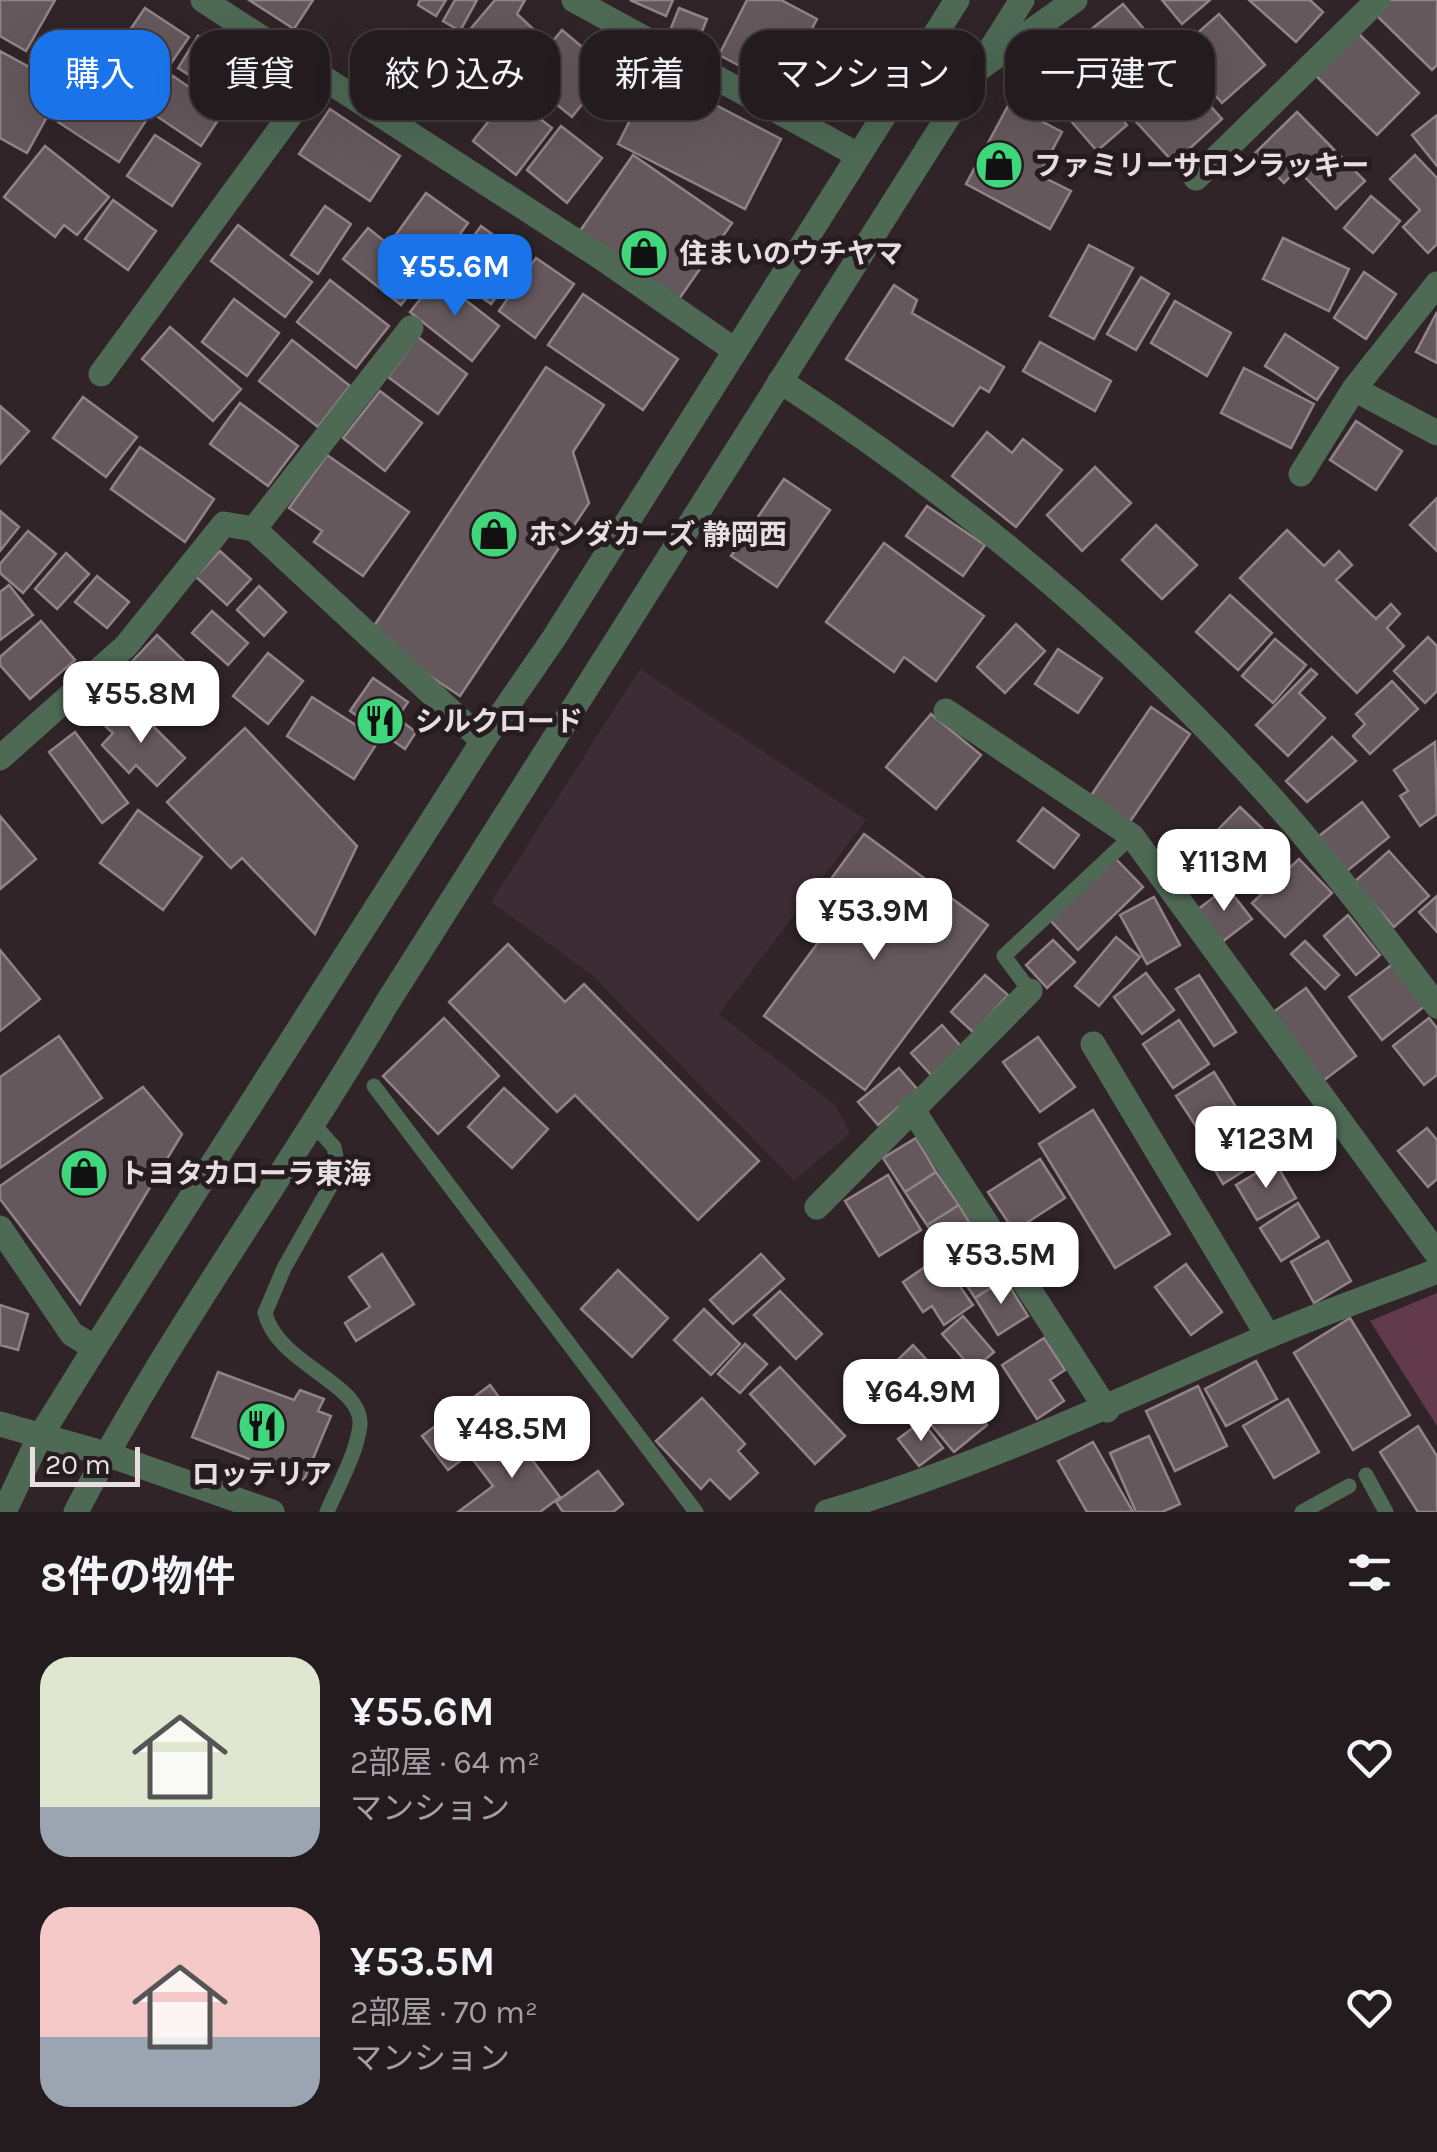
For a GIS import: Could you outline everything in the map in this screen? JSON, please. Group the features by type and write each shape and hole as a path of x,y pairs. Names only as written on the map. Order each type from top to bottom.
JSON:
{"street":[{"path":"203,0 249,30"},
{"path":"574,0 858,155"},
{"path":"4,1512 39,1438 95,1348 483,741 554,638 733,349 958,0"},
{"path":"985,59 1022,0"},
{"path":"985,65 1075,0"},
{"path":"1196,178 1378,0"},
{"path":"330,83 602,258 733,349"},
{"path":"101,374 287,120"},
{"path":"76,1512 106,1454 315,1126 387,1003 946,120"},
{"path":"1301,474 1354,389 1437,284"},
{"path":"254,529 411,328"},
{"path":"780,381 929,482 1006,542 1096,625 1266,792 1437,1006"},
{"path":"1354,389 1437,433"},
{"path":"0,758 126,646 224,524 254,529 483,741"},
{"path":"946,711 1132,836 1437,1254"},
{"path":"817,1207 911,1107 1030,991"},
{"path":"1093,1044 1268,1336"},
{"path":"911,1107 1107,1410"},
{"path":"0,1228 72,1334 95,1348"},
{"path":"827,1512 888,1494 1107,1410 1268,1336 1437,1271"},
{"path":"0,1424 106,1454 272,1512"}],"lane":[{"path":"1030,991 1004,956 1132,836"},
{"path":"374,1086 696,1512"},
{"path":"315,1126 334,1147 340,1171 284,1268 265,1313 279,1345 351,1398 360,1413 360,1430 327,1512"},
{"path":"1366,1475 1386,1512"},
{"path":"1302,1512 1349,1486"}],"shaded area":[{"path":"640,669 866,820 719,1014 836,1106 850,1133 794,1181 592,975 491,902"},
{"path":"1437,1293 1437,1426 1370,1321"}],"building":[{"path":"0,0 55,0 38,30 30,30 26,51 0,36"},
{"path":"249,0 313,0 294,29"},
{"path":"420,0 446,0 436,16 418,5"},
{"path":"455,0 477,0 461,30 443,21"},
{"path":"495,0 525,0 517,14 534,30 470,30"},
{"path":"630,0 673,0 666,16"},
{"path":"747,0 781,0 817,19 811,30 740,30 740,66 720,53"},
{"path":"1162,0 1210,0 1182,24"},
{"path":"1249,0 1310,0 1323,12 1296,42"},
{"path":"1383,0 1437,0 1437,65 1432,70 1372,11"},
{"path":"1123,4 1145,30 1090,30"},
{"path":"145,8 189,37 170,65 170,30 130,30"},
{"path":"679,8 707,19 703,30 670,30"},
{"path":"1219,14 1265,65 1222,103 1215,95 1215,30 1201,30"},
{"path":"562,30 580,45 580,107 572,117 560,107"},
{"path":"1358,33 1419,93 1377,135 1316,76"},
{"path":"190,49 190,76 178,68"},
{"path":"0,51 30,67 30,120 45,120 27,153 0,138"},
{"path":"173,76 190,88 190,120 218,120 201,146 162,120 170,120"},
{"path":"720,107 781,139 745,209 618,144 630,120 720,120"},
{"path":"330,109 400,156 370,201 299,154 322,120 330,120"},
{"path":"1005,111 1005,120 1039,120 1062,132 1039,175 1071,191 1050,229 966,184"},
{"path":"1215,111 1222,119 1174,163 1134,120 1215,120"},
{"path":"1297,112 1365,181 1336,209 1297,169 1284,183 1255,153"},
{"path":"1437,115 1437,166 1412,135"},
{"path":"59,120 146,120 119,162"},
{"path":"489,120 542,120 552,128 516,175 473,141"},
{"path":"1070,120 1123,120 1127,125 1097,151"},
{"path":"561,126 602,158 567,203 527,170"},
{"path":"155,135 200,164 172,206 127,176"},
{"path":"45,146 109,197 77,235 64,225 55,237 4,197"},
{"path":"633,155 732,223 679,299 580,231"},
{"path":"1415,155 1437,178 1437,244 1428,253 1403,227 1420,210 1390,179"},
{"path":"426,193 468,223 434,270 392,240"},
{"path":"1371,196 1400,221 1373,253 1344,228"},
{"path":"113,200 156,231 128,270 85,239"},
{"path":"325,206 351,224 318,274 291,255"},
{"path":"238,225 312,282 285,317 211,261"},
{"path":"481,226 525,258 491,304 447,273"},
{"path":"368,228 425,274 401,305 343,259"},
{"path":"1283,238 1349,269 1329,311 1263,279"},
{"path":"1089,245 1133,268 1094,339 1050,316"},
{"path":"536,258 574,284 535,338 499,311"},
{"path":"1364,272 1396,294 1366,339 1334,318"},
{"path":"1141,277 1169,294 1136,350 1107,334"},
{"path":"437,278 499,326 472,361 410,312"},
{"path":"330,280 389,326 356,368 297,322"},
{"path":"894,285 917,300 912,313 1004,367 989,392 980,387 953,426 846,359"},
{"path":"583,294 678,359 643,410 548,345"},
{"path":"234,299 279,333 247,376 202,342"},
{"path":"1175,301 1231,333 1207,376 1151,343"},
{"path":"1437,312 1437,363 1416,352"},
{"path":"170,327 241,389 213,421 142,359"},
{"path":"1285,334 1338,368 1317,400 1265,366"},
{"path":"418,337 467,374 438,414 388,377"},
{"path":"292,340 350,386 318,427 259,381"},
{"path":"1040,342 1111,381 1095,411 1023,371"},
{"path":"546,367 604,405 573,452 589,503 460,696 368,635"},
{"path":"1244,368 1314,404 1291,448 1221,413"},
{"path":"380,391 422,423 385,471 343,438"},
{"path":"83,397 137,437 106,477 53,438"},
{"path":"240,403 298,446 268,486 210,444"},
{"path":"0,406 29,431 0,464"},
{"path":"1356,421 1402,451 1376,490 1330,460"},
{"path":"987,432 1012,453 1023,439 1062,470 1016,527 952,476"},
{"path":"140,447 214,499 185,542 111,489"},
{"path":"327,455 409,512 363,576 314,542 322,531 289,508"},
{"path":"1095,467 1131,503 1082,551 1047,515"},
{"path":"784,479 830,510 777,587 731,556"},
{"path":"1437,498 1437,551 1410,525"},
{"path":"927,506 985,545 963,576 906,536"},
{"path":"0,511 19,527 0,551"},
{"path":"1156,525 1197,565 1162,599 1122,560"},
{"path":"1287,530 1324,566 1339,551 1352,565 1336,580 1376,619 1391,604 1400,614 1387,628 1404,646 1357,693 1240,578"},
{"path":"28,531 56,554 23,593 0,573 0,564"},
{"path":"884,543 984,616 936,681 904,657 894,672 826,622"},
{"path":"220,551 251,579 227,605 196,577"},
{"path":"66,553 89,574 57,609 35,589"},
{"path":"97,576 129,602 107,628 75,602"},
{"path":"9,585 33,615 0,640 0,592"},
{"path":"259,586 286,612 264,636 237,610"},
{"path":"1230,595 1272,633 1238,670 1196,632"},
{"path":"212,611 248,643 228,665 192,633"},
{"path":"41,621 75,660 30,699 0,665 0,657"},
{"path":"1016,624 1045,651 1005,693 977,667"},
{"path":"157,635 209,685 175,719 124,670"},
{"path":"1428,637 1437,646 1437,691 1425,703 1394,671"},
{"path":"1275,639 1306,665 1273,703 1242,676"},
{"path":"1058,649 1102,678 1078,713 1035,684"},
{"path":"268,653 303,681 268,724 233,696"},
{"path":"1311,669 1317,674 1299,693 1325,718 1288,756 1256,725"},
{"path":"373,678 408,702 397,718 416,732 405,749 350,711"},
{"path":"1392,681 1418,709 1370,754 1353,736 1365,724 1356,714"},
{"path":"312,697 379,740 354,779 287,736"},
{"path":"130,703 185,758 157,786 136,765 129,773 102,745 113,733 106,727"},
{"path":"1151,707 1190,734 1127,826 1088,800"},
{"path":"931,714 981,755 936,809 886,767"},
{"path":"245,728 357,846 315,934 242,858 231,868 167,802"},
{"path":"75,732 128,803 102,823 49,752"},
{"path":"1332,737 1356,761 1307,802 1286,781"},
{"path":"1435,742 1437,814 1420,826 1400,796 1408,791 1394,770"},
{"path":"1362,802 1389,837 1347,871 1319,836"},
{"path":"1240,807 1289,854 1256,888 1207,841"},
{"path":"1043,808 1079,835 1054,868 1018,841"},
{"path":"138,810 202,857 163,910 100,863"},
{"path":"0,816 36,859 0,889"},
{"path":"864,834 988,925 865,1090 764,1016 839,914 817,898"},
{"path":"1389,851 1429,896 1394,927 1354,882"},
{"path":"1115,858 1143,887 1078,950 1050,920"},
{"path":"1299,859 1332,893 1285,937 1252,903"},
{"path":"1227,887 1252,919 1222,942 1197,910"},
{"path":"1437,896 1437,932 1419,912"},
{"path":"1154,897 1180,945 1147,964 1120,915"},
{"path":"1348,915 1380,955 1356,975 1324,936"},
{"path":"1116,937 1140,957 1099,1006 1075,986"},
{"path":"1053,940 1075,962 1047,988 1026,965"},
{"path":"1305,941 1339,975 1325,989 1291,954"},
{"path":"508,944 565,1002 584,984 759,1161 698,1220 575,1095 557,1112 449,1002"},
{"path":"0,950 40,999 0,1031"},
{"path":"1394,963 1426,1005 1382,1040 1349,997"},
{"path":"1146,973 1174,1010 1142,1034 1114,997"},
{"path":"985,975 1008,995 974,1033 951,1012"},
{"path":"1199,975 1236,1032 1214,1046 1176,989"},
{"path":"1306,988 1356,1056 1319,1084 1268,1016"},
{"path":"444,1018 499,1076 438,1134 383,1076"},
{"path":"1429,1018 1437,1028 1437,1075 1424,1085 1393,1046"},
{"path":"1179,1020 1209,1064 1173,1088 1143,1044"},
{"path":"942,1025 963,1049 932,1076 911,1053"},
{"path":"59,1036 102,1098 0,1168 0,1077"},
{"path":"1038,1037 1075,1087 1040,1112 1003,1062"},
{"path":"899,1068 918,1090 878,1125 858,1102"},
{"path":"1214,1072 1236,1107 1199,1131 1176,1096"},
{"path":"143,1087 182,1134 80,1304 0,1199 0,1186"},
{"path":"504,1088 548,1129 512,1168 468,1127"},
{"path":"1093,1110 1170,1234 1115,1268 1039,1144"},
{"path":"1241,1117 1266,1157 1223,1184 1199,1143"},
{"path":"1427,1128 1437,1140 1437,1179 1428,1187 1398,1151"},
{"path":"916,1138 936,1172 905,1192 883,1158"},
{"path":"1040,1159 1065,1198 1014,1231 988,1192"},
{"path":"1275,1162 1296,1198 1257,1220 1236,1185"},
{"path":"936,1172 959,1205 927,1225 905,1192"},
{"path":"888,1175 921,1230 879,1256 845,1201"},
{"path":"1298,1203 1319,1237 1281,1261 1260,1228"},
{"path":"959,1205 982,1244 952,1263 927,1225"},
{"path":"1328,1241 1351,1281 1314,1303 1291,1262"},
{"path":"982,1244 1005,1279 975,1298 952,1263"},
{"path":"382,1254 414,1304 356,1341 345,1323 370,1307 349,1277"},
{"path":"761,1254 784,1279 733,1324 710,1300"},
{"path":"939,1257 973,1305 944,1325 932,1306 923,1312 903,1282"},
{"path":"1186,1264 1222,1312 1191,1335 1155,1287"},
{"path":"618,1270 668,1318 632,1357 581,1309"},
{"path":"1005,1279 1028,1316 998,1335 975,1298"},
{"path":"780,1291 822,1334 796,1359 754,1315"},
{"path":"0,1305 28,1314 18,1350 0,1345"},
{"path":"704,1309 740,1344 711,1375 674,1340"},
{"path":"963,1316 994,1352 973,1370 942,1334"},
{"path":"1350,1318 1410,1415 1353,1450 1294,1353"},
{"path":"1044,1338 1065,1370 1050,1380 1064,1401 1037,1419 1002,1365"},
{"path":"745,1344 767,1364 740,1393 718,1374"},
{"path":"913,1345 951,1386 918,1417 881,1376"},
{"path":"1256,1361 1277,1399 1226,1426 1205,1389"},
{"path":"780,1367 845,1436 815,1464 750,1394"},
{"name":"ロッテリア","path":"218,1372 294,1400 300,1390 324,1399 318,1411 331,1416 304,1480 192,1437"},
{"path":"490,1385 516,1420 448,1470 422,1436"},
{"path":"1198,1386 1227,1446 1175,1471 1146,1411"},
{"path":"956,1388 987,1425 954,1452 923,1415"},
{"path":"702,1398 745,1444 738,1451 758,1473 730,1499 710,1479 701,1489 656,1441"},
{"path":"1288,1399 1319,1452 1274,1478 1243,1426"},
{"path":"922,1421 943,1448 919,1466 898,1439"},
{"path":"1418,1426 1437,1456 1437,1512 1418,1512 1380,1452"},
{"path":"512,1433 560,1497 540,1512 458,1512 493,1486 474,1461"},
{"path":"1149,1436 1180,1504 1162,1512 1136,1512 1110,1453"},
{"path":"1093,1442 1133,1512 1087,1512 1058,1461"},
{"path":"598,1471 623,1504 613,1512 563,1512 556,1502"}],"place":[{"name":"ファミリーサロンラッキー","path":"999,165"},
{"name":"住まいのウチヤマ","path":"644,253"},
{"name":"ホンダカーズ 静岡西","path":"494,534"},
{"name":"シルクロード","path":"380,721"},
{"name":"トヨタカローラ東海","path":"84,1173"},
{"name":"ロッテリア","path":"262,1426"}]}
